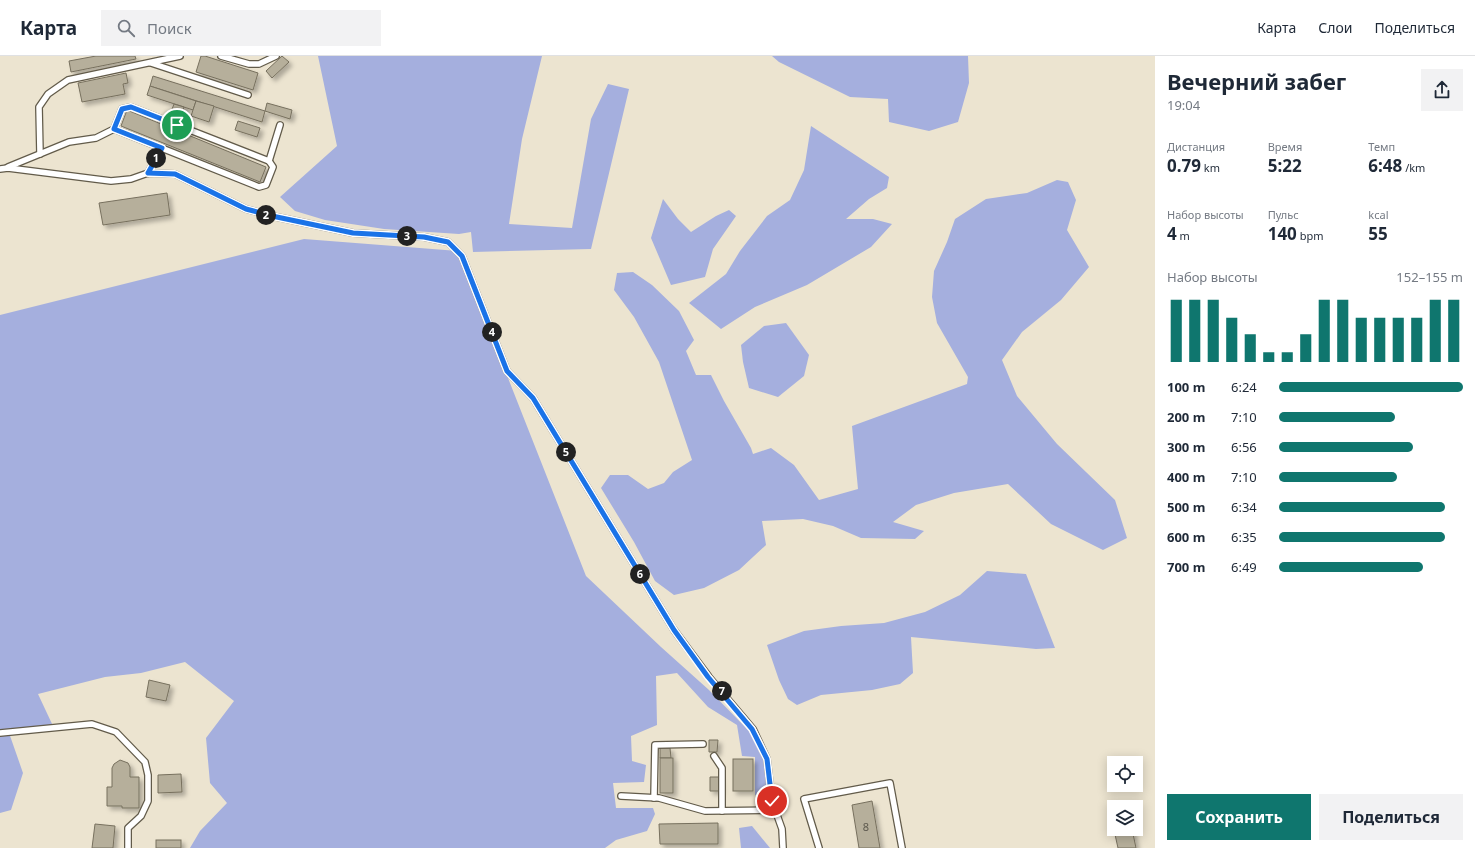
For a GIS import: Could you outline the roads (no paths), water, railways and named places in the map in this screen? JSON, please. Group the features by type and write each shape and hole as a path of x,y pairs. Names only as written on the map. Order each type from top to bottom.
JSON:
{"lane":[{"path":"40,154 39,107 48,94 68,80 180,56"},
{"path":"220,56 249,64 259,64 276,56"},
{"path":"150,63 248,95"},
{"path":"8,168 69,142 96,138 114,129 122,109 131,107 269,161 273,167 266,185 259,186 114,129"},
{"path":"269,161 280,125"},
{"path":"148,173 162,148"},
{"path":"0,169 8,168 111,181 131,179 148,173 175,174 246,209 272,216 353,233 424,237 448,242 462,256 507,371 533,398 674,630 708,677 752,729 767,759 772,801 782,829 783,848"},
{"path":"0,733 92,724 116,732 145,762 148,775 148,801 141,816 128,828 128,848"},
{"path":"654,798 655,745 703,744"},
{"path":"714,756 722,768 722,811"},
{"path":"819,848 804,799 890,783 902,848"},
{"path":"620,796 654,798 704,811 775,810"}]}
